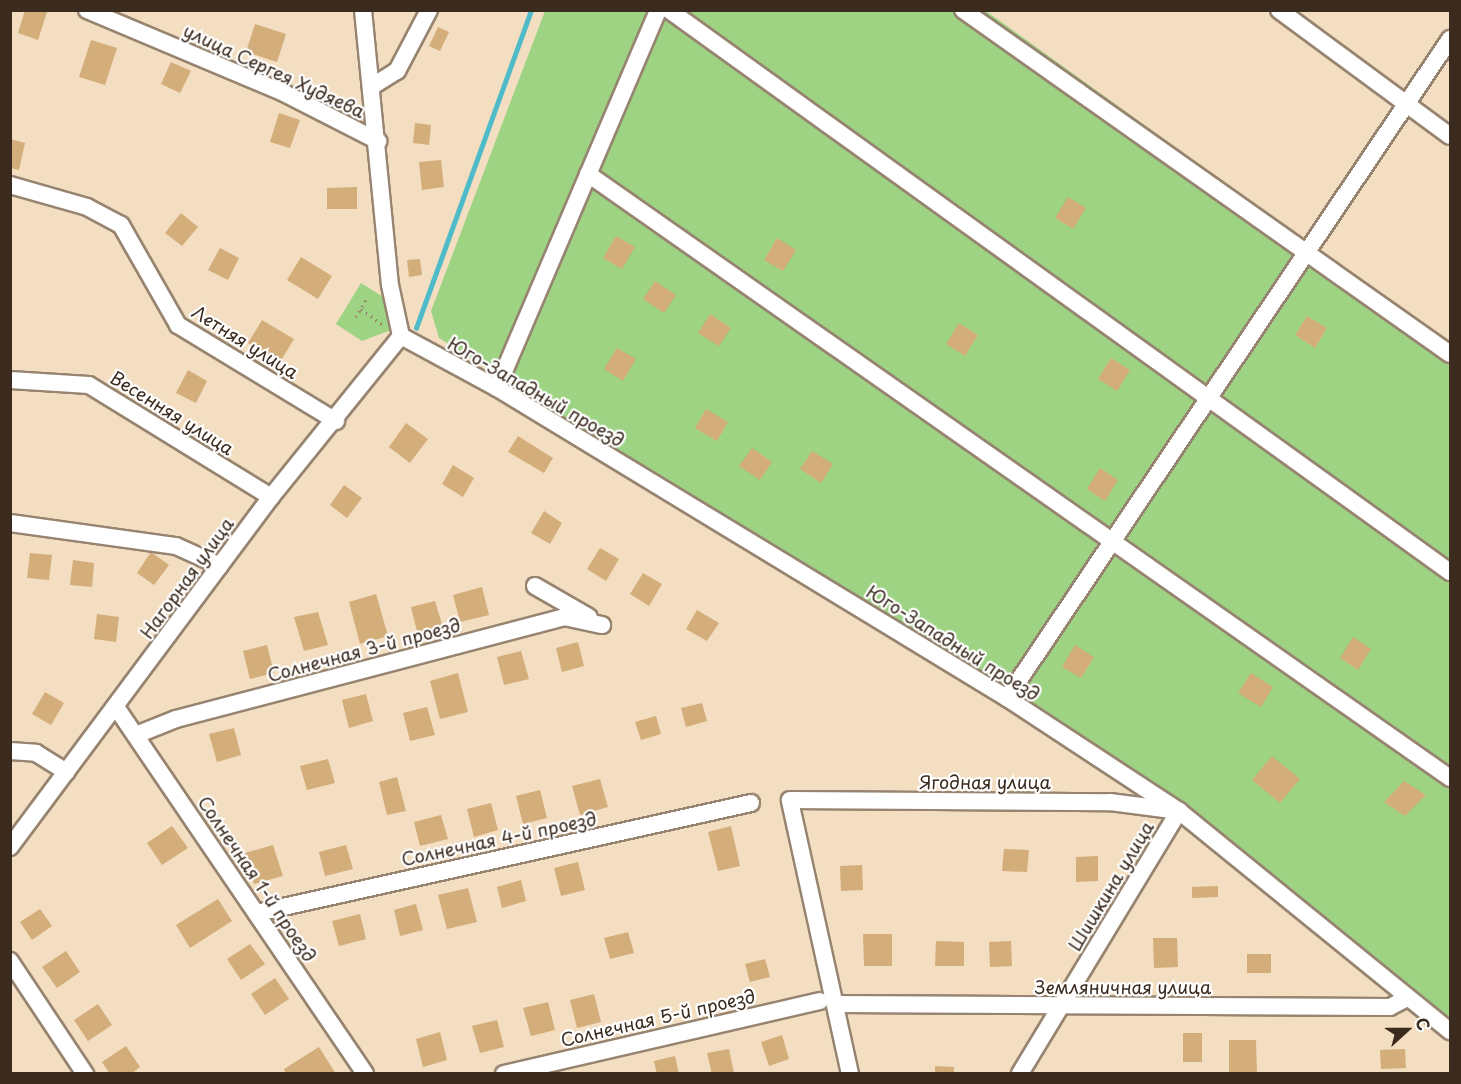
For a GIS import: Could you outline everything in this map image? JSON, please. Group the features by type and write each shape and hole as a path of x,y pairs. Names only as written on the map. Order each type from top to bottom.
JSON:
{"street":[{"name":"улица Сергея Худяева","path":"87,10 284,93 378,141"},
{"path":"363,10 378,141 390,285 401,336"},
{"path":"371,87 397,71 429,10"},
{"path":"497,388 658,10"},
{"path":"669,10 1450,572"},
{"path":"963,10 1450,354"},
{"path":"1279,10 1450,136"},
{"path":"1007,698 1450,39"},
{"path":"588,174 1450,778"},
{"name":"Летняя улица","path":"10,185 87,207 121,225 178,325 336,421"},
{"name":"Юго-Западный проезд","path":"401,336 497,388 1007,698 1179,811 1450,1031"},
{"name":"Нагорная улица","path":"10,847 271,497 336,421 401,336"},
{"name":"Весенняя улица","path":"10,380 88,385 271,497"},
{"path":"10,523 176,546 220,566"},
{"name":"Солнечная 3-й проезд","path":"136,735 176,719 564,617 602,625 535,586"},
{"name":"Солнечная 1-й проезд","path":"116,707 365,1074"},
{"path":"10,751 36,753 66,772"},
{"name":"Ягодная улица","path":"828,1002 790,800 1110,802 1179,811"},
{"name":"Солнечная 4-й проезд","path":"256,913 751,803"},
{"name":"Шишкина улица","path":"1020,1074 1179,811"},
{"path":"10,961 85,1074"},
{"name":"Земляничная улица","path":"828,1002 1061,1006 1390,1007 1407,998"},
{"path":"828,1002 850,1074"},
{"name":"Солнечная 5-й проезд","path":"504,1074 828,1002"}],"path":[{"path":"356,317 366,300"}],"green space":[{"path":"545,11 986,11 1450,345 1450,1019 1179,808 439,338 431,311"},
{"path":"361,283 385,298 391,330 362,341 336,324"}],"building":[{"path":"25,10 47,12 38,40 18,33"},
{"path":"255,24 286,34 277,62 246,52"},
{"path":"438,27 449,32 440,51 429,46"},
{"path":"91,40 117,48 105,85 79,77"},
{"path":"171,62 191,71 180,93 161,84"},
{"path":"279,113 300,120 290,148 270,142"},
{"path":"415,123 431,125 429,145 413,143"},
{"path":"10,139 25,143 19,170 10,168"},
{"path":"441,160 444,187 422,190 419,162"},
{"path":"357,187 357,209 327,209 327,188"},
{"path":"1068,197 1086,208 1073,229 1055,218"},
{"path":"181,213 198,227 182,246 165,233"},
{"path":"616,236 635,247 622,269 603,258"},
{"path":"777,238 796,250 783,271 764,260"},
{"path":"220,248 239,258 228,280 208,270"},
{"path":"301,257 332,276 318,299 287,280"},
{"path":"420,259 422,275 409,277 407,260"},
{"path":"655,281 676,295 664,313 643,299"},
{"path":"710,314 731,328 719,346 698,333"},
{"path":"1307,316 1327,328 1315,348 1295,335"},
{"path":"262,320 294,339 280,362 248,343"},
{"path":"959,323 978,335 965,356 946,344"},
{"path":"617,348 636,359 623,381 604,369"},
{"path":"1111,358 1130,370 1117,391 1098,379"},
{"path":"188,370 207,381 196,403 176,393"},
{"path":"706,409 728,422 717,441 695,428"},
{"path":"406,423 428,439 410,463 389,447"},
{"path":"518,436 553,458 544,473 508,452"},
{"path":"752,448 772,462 760,480 739,466"},
{"path":"812,451 833,464 821,483 800,469"},
{"path":"453,465 474,478 463,497 442,484"},
{"path":"1100,468 1118,480 1105,501 1087,489"},
{"path":"344,485 362,498 347,518 330,505"},
{"path":"544,511 562,523 550,544 531,533"},
{"path":"600,548 619,559 606,581 587,569"},
{"path":"151,552 169,565 154,585 137,573"},
{"path":"30,553 52,555 49,580 27,578"},
{"path":"73,560 94,563 92,587 70,585"},
{"path":"643,573 662,584 649,606 630,594"},
{"path":"482,587 489,615 460,622 453,595"},
{"path":"376,594 388,636 360,644 349,602"},
{"path":"435,601 443,628 418,635 411,607"},
{"path":"697,610 719,623 707,641 686,629"},
{"path":"318,612 328,645 304,651 294,617"},
{"path":"97,614 119,617 116,642 94,639"},
{"path":"1353,637 1371,649 1358,670 1340,658"},
{"path":"578,642 584,666 562,672 556,648"},
{"path":"267,645 274,673 250,679 243,651"},
{"path":"1075,645 1094,657 1081,678 1062,667"},
{"path":"521,651 529,679 504,685 497,657"},
{"path":"458,673 468,712 440,719 430,681"},
{"path":"1251,673 1273,687 1261,707 1238,693"},
{"path":"45,692 64,703 51,725 32,714"},
{"path":"366,694 373,721 349,728 342,700"},
{"path":"702,703 707,721 686,727 681,708"},
{"path":"427,707 435,735 410,741 403,713"},
{"path":"656,716 661,734 641,740 635,722"},
{"path":"234,728 241,755 217,762 209,734"},
{"path":"1272,756 1300,779 1280,803 1252,780"},
{"path":"328,759 335,783 307,790 300,766"},
{"path":"397,777 406,811 387,815 379,782"},
{"path":"600,779 608,807 580,815 572,786"},
{"path":"1404,781 1426,795 1405,816 1384,802"},
{"path":"540,790 547,818 523,824 516,796"},
{"path":"491,803 498,830 474,837 467,809"},
{"path":"441,815 448,839 420,846 414,822"},
{"path":"172,826 188,848 162,865 147,843"},
{"path":"731,826 740,866 718,871 708,832"},
{"path":"273,845 283,876 254,884 245,853"},
{"path":"346,845 353,869 325,876 319,852"},
{"path":"1004,849 1029,850 1027,872 1002,871"},
{"path":"1098,856 1098,881 1076,882 1076,857"},
{"path":"578,862 585,890 561,896 554,868"},
{"path":"862,865 863,890 841,891 840,866"},
{"path":"521,880 526,901 502,908 497,887"},
{"path":"1218,886 1218,897 1192,898 1192,887"},
{"path":"468,888 477,922 447,929 438,895"},
{"path":"218,899 232,921 190,948 176,925"},
{"path":"416,904 423,930 400,936 394,910"},
{"path":"40,909 52,926 32,940 20,922"},
{"path":"360,914 366,939 339,946 332,921"},
{"path":"628,932 634,953 610,959 604,938"},
{"path":"863,934 892,934 892,966 864,966"},
{"path":"1153,938 1177,938 1178,967 1154,968"},
{"path":"936,941 964,942 964,966 935,966"},
{"path":"1011,941 1012,966 990,967 989,942"},
{"path":"250,944 265,964 241,980 227,959"},
{"path":"66,951 80,972 57,988 42,967"},
{"path":"1247,954 1271,954 1271,973 1247,973"},
{"path":"765,959 770,977 750,982 745,964"},
{"path":"275,978 289,999 265,1015 251,994"},
{"path":"594,994 601,1022 577,1028 570,1000"},
{"path":"548,1002 555,1030 531,1036 523,1008"},
{"path":"98,1004 112,1025 88,1041 74,1020"},
{"path":"497,1020 504,1047 480,1053 472,1026"},
{"path":"440,1032 447,1060 423,1067 416,1039"},
{"path":"1183,1033 1202,1033 1202,1062 1183,1062"},
{"path":"782,1035 789,1059 769,1066 761,1042"},
{"path":"1229,1040 1256,1040 1257,1074 1229,1074"},
{"path":"126,1046 140,1067 131,1074 110,1074 102,1062"},
{"path":"319,1047 336,1074 286,1074 284,1069"},
{"path":"729,1049 734,1073 712,1074 707,1053"},
{"path":"1405,1049 1406,1068 1381,1069 1380,1050"},
{"path":"675,1056 679,1074 657,1074 654,1061"},
{"path":"935,1066 954,1067 954,1074 935,1074"}],"waterway":[{"path":"416,328 531,10"}]}
